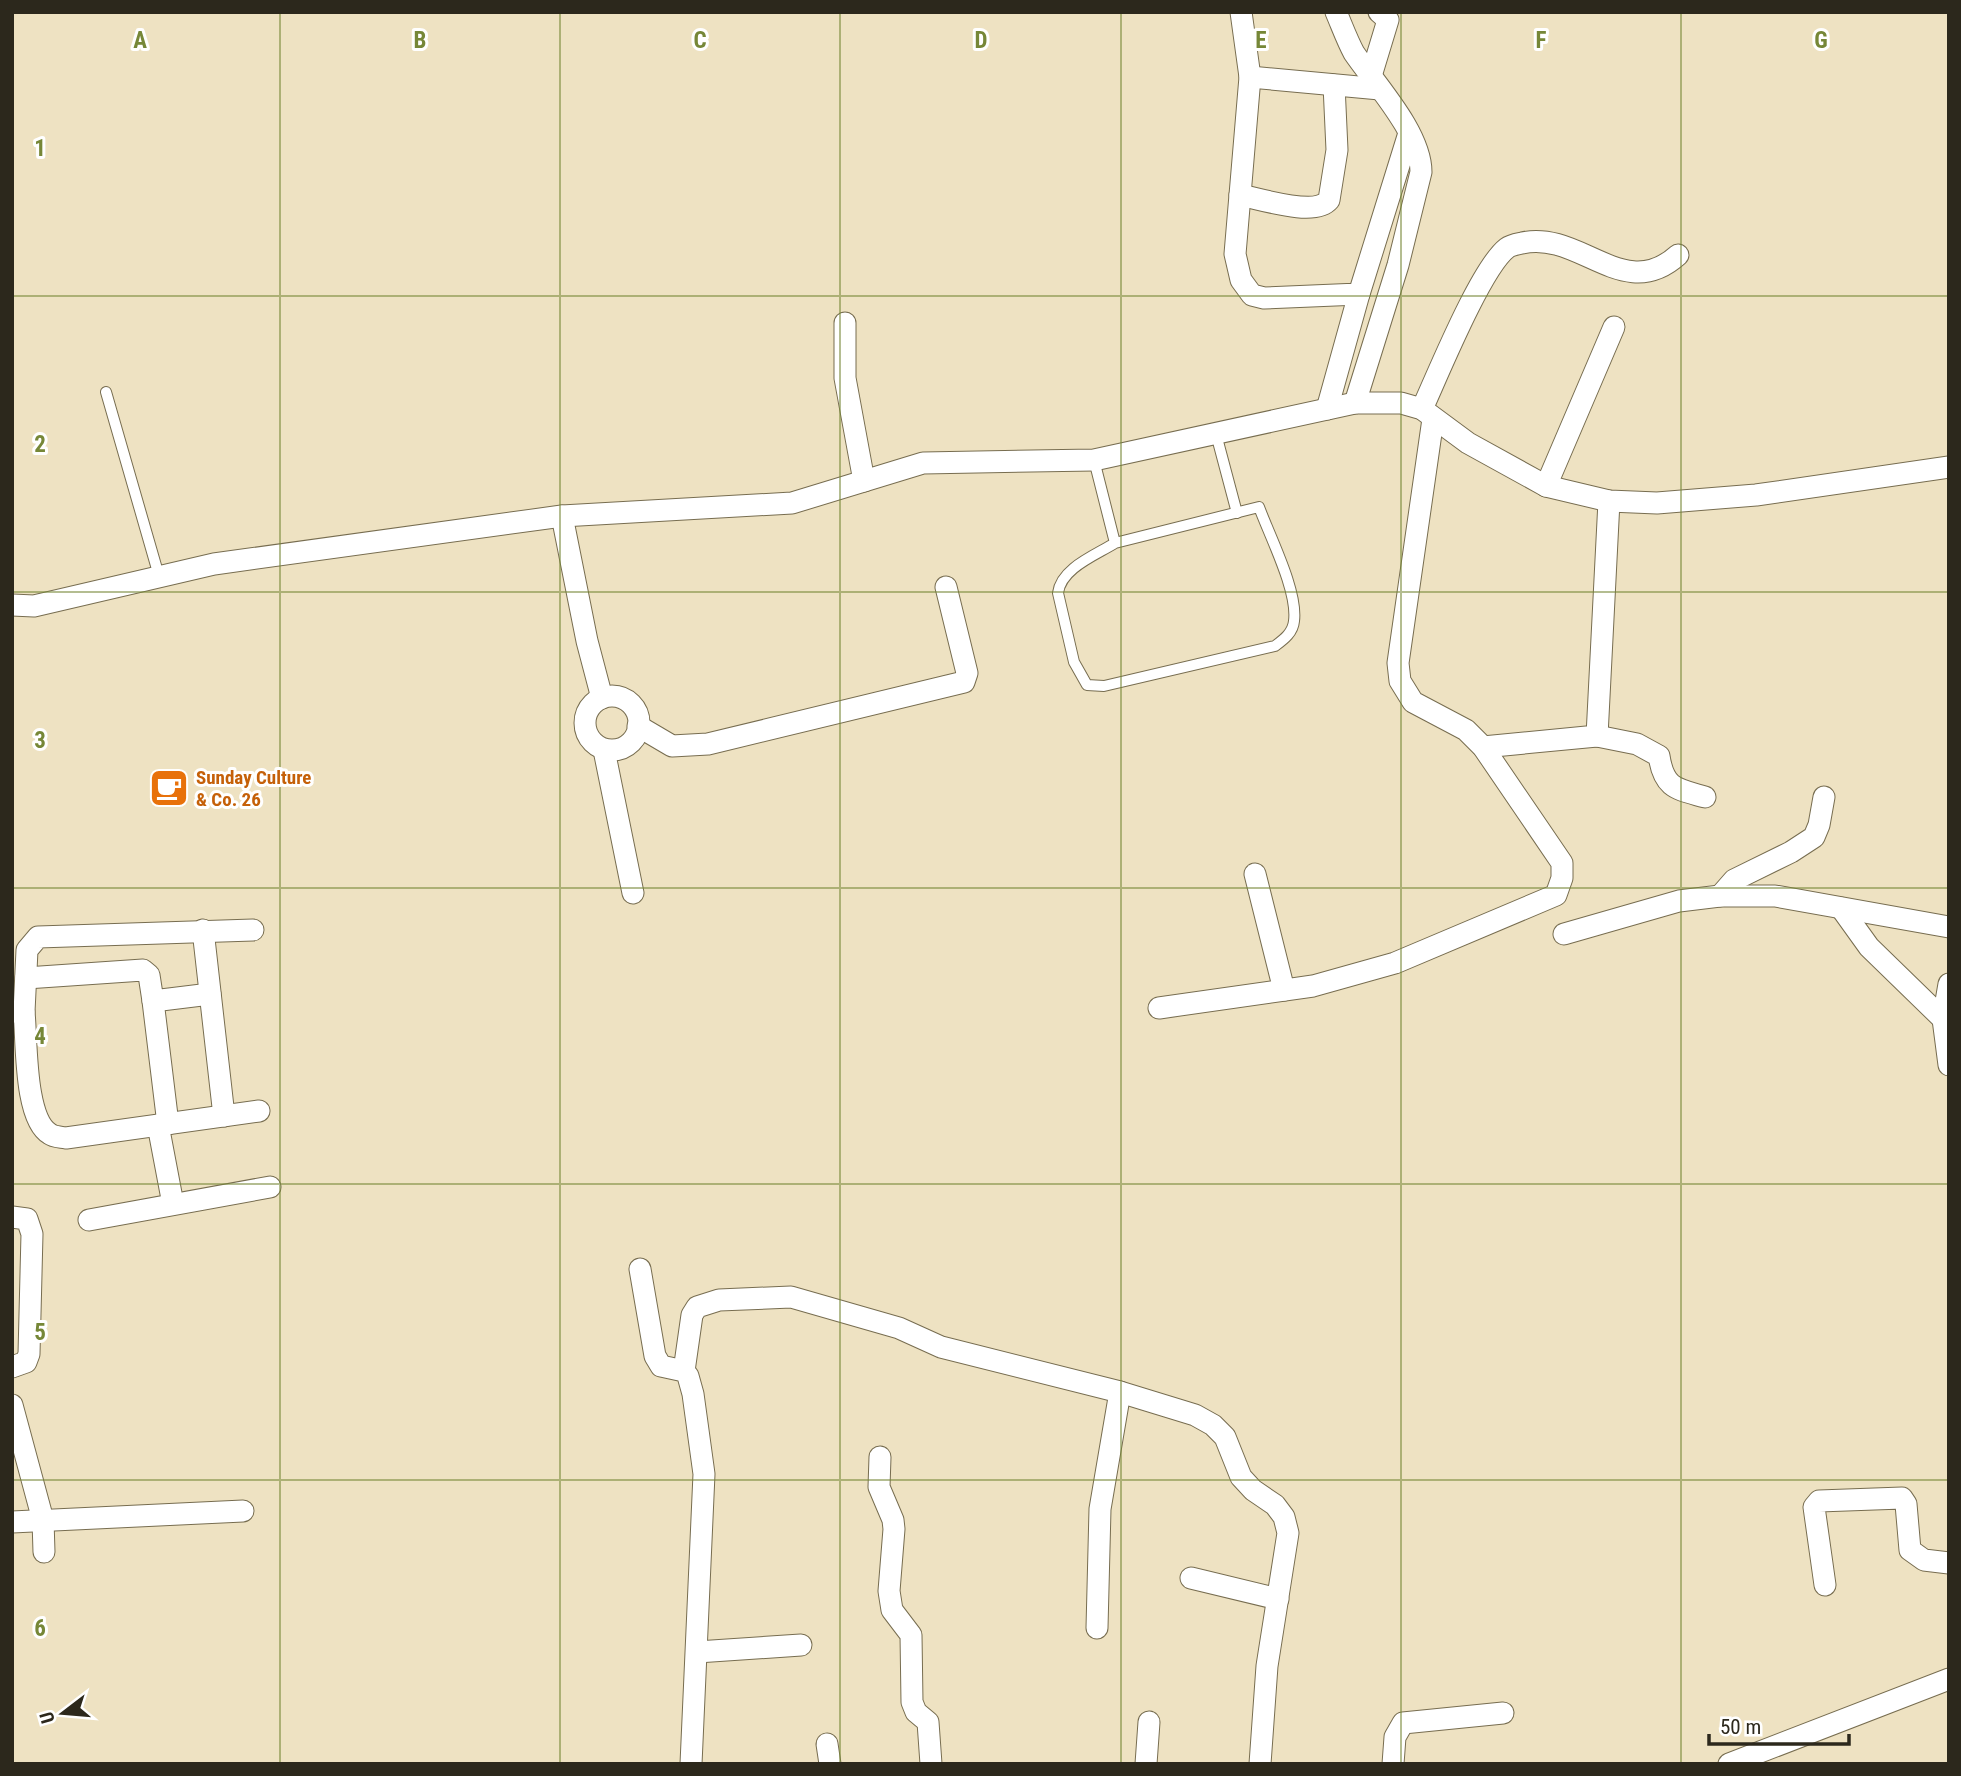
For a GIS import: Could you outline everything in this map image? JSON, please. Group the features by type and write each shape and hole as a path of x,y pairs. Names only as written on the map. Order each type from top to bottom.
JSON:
{"street":[{"path":"1241,12 1250,77 1236,267 1252,295 1264,298 1359,294"},
{"path":"1336,12 1352,49 1409,133 1421,159 1398,265 1355,403"},
{"path":"1375,83 1388,20 1380,12"},
{"path":"1250,77 1334,85 1375,83"},
{"path":"1240,195 1310,209 1324,205 1329,200 1337,150 1334,85"},
{"path":"1327,409 1409,133"},
{"path":"1385,211 1410,218"},
{"path":"1159,1008 1313,986 1395,963 1556,895 1562,878 1562,863 1483,747 1466,730 1413,702 1400,681 1398,663 1427,414 1490,267 1509,247 1539,239 1580,252 1625,273 1652,271 1678,255"},
{"path":"1370,258 1398,265"},
{"path":"845,323 848,399 864,481"},
{"path":"1546,486 1614,327"},
{"path":"12,605 34,606 214,564 562,516 792,503 923,463 1094,460 1355,403 1401,403 1427,414 1468,443 1546,486 1609,501 1657,503 1756,495 1949,467"},
{"path":"1597,736 1609,501"},
{"path":"562,516 587,641 603,698"},
{"path":"638,726 672,746 708,744 964,682 967,673 946,587"},
{"path":"619,697 627,702 634,708 638,726 630,743 613,750 604,750 591,741 585,720 591,706 603,698 619,697"},
{"path":"1483,747 1597,736 1637,744 1660,757 1662,775 1673,787 1705,797"},
{"path":"604,750 633,893"},
{"path":"1720,897 1734,880 1791,852 1814,837 1824,797"},
{"path":"1255,874 1284,990"},
{"path":"1564,934 1679,901 1774,896 1949,927"},
{"path":"1841,908 1869,947 1943,1019"},
{"path":"203,930 224,1116"},
{"path":"253,930 38,937 27,950 26,978 18,1012 36,1119 49,1134 66,1138 259,1111"},
{"path":"26,978 142,970 149,975 173,1204"},
{"path":"1949,984 1943,1019 1949,1065"},
{"path":"153,1001 210,994"},
{"path":"89,1220 270,1187"},
{"path":"12,1217 22,1217 31,1225 22,1308 29,1354 26,1362 12,1367"},
{"path":"640,1269 655,1356 661,1366 684,1371"},
{"path":"691,1764 704,1474 693,1394 684,1371 692,1315 696,1307 719,1300 791,1297 899,1328 941,1347 1120,1392 1195,1415 1213,1424 1224,1437 1241,1477 1253,1490 1275,1505 1284,1517 1288,1533 1267,1667 1260,1764"},
{"path":"1097,1628 1100,1509 1120,1392"},
{"path":"12,1405 18,1442 43,1520 44,1552"},
{"path":"880,1457 880,1495 893,1520 894,1529 889,1591 891,1610 911,1635 912,1702 916,1712 928,1722 931,1764"},
{"path":"1825,1585 1814,1507 1819,1501 1902,1499 1906,1504 1910,1550 1924,1560 1949,1563"},
{"path":"12,1522 243,1511"},
{"path":"1191,1578 1278,1599"},
{"path":"697,1652 801,1645"},
{"path":"1729,1764 1949,1679"},
{"path":"1394,1764 1395,1737 1403,1723 1503,1713"},
{"path":"1146,1764 1149,1721"}],"lane":[{"path":"106,392 159,576"},
{"path":"1216,434 1237,513"},
{"path":"1094,460 1115,543"},
{"path":"1259,507 1292,597 1294,622 1290,632 1275,646 1096,688 1087,685 1074,662 1058,593 1066,575 1115,543 1237,513 1259,507"}],"place":[{"name":"Sunday Culture & Co. 26","path":"169,788"}]}
